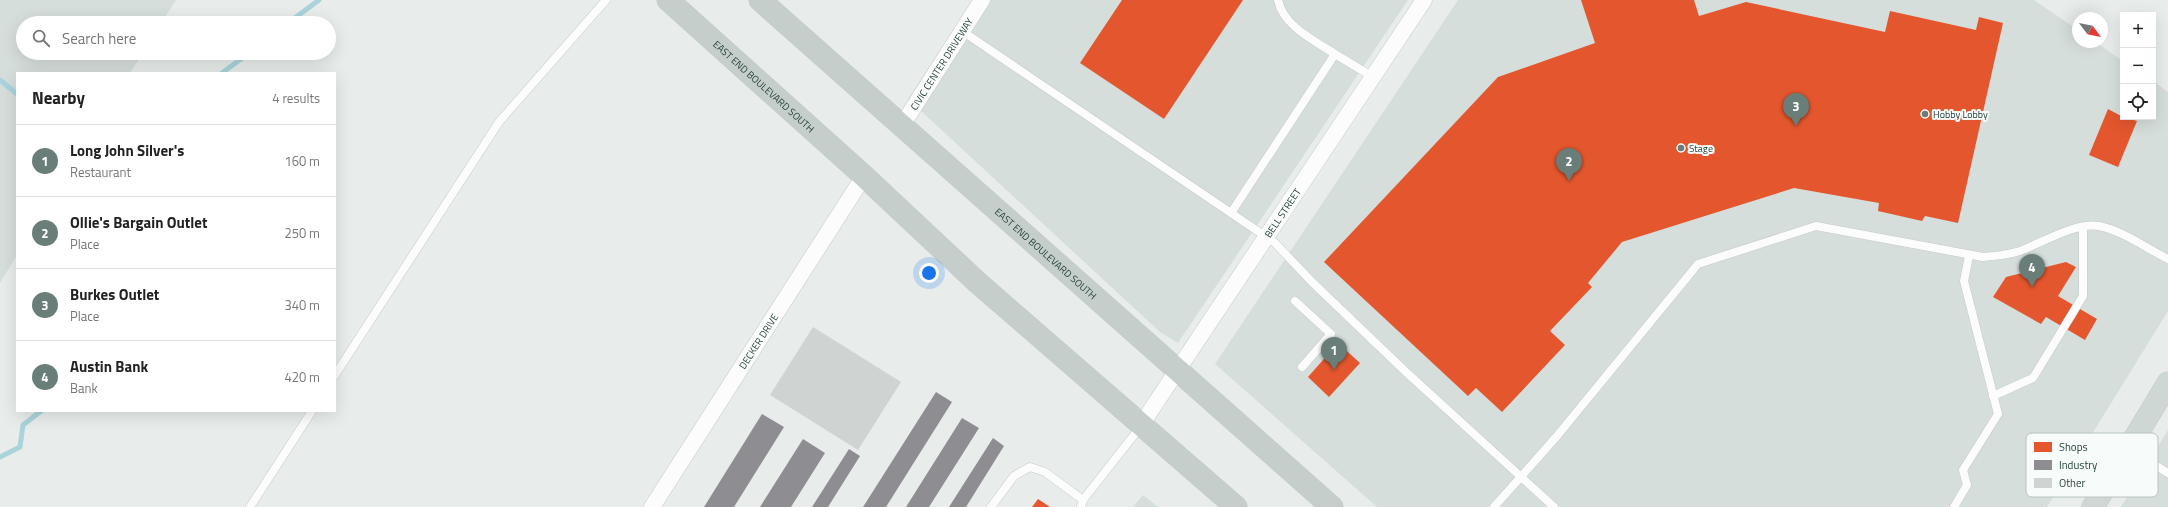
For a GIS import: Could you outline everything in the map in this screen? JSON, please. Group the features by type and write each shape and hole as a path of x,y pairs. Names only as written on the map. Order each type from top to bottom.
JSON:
{"highway":[{"name":"EAST END BOULEVARD SOUTH","path":"668,0 864,176 977,282 1236,507"},
{"name":"EAST END BOULEVARD SOUTH","path":"760,0 901,127 1179,370 1332,507"}],"main road":[{"path":"2138,433 2168,383"},
{"path":"2093,507 2099,497"}],"street":[{"name":"CIVIC CENTER DRIVEWAY","path":"901,127 982,0"},
{"name":"BELL STREET","path":"1141,425 1267,238 1424,0"},
{"name":"DECKER DRIVE","path":"652,507 864,176"}],"lane":[{"path":"336,373 499,122 606,0"},
{"path":"1278,0 1279,6 1289,20 1307,36 1373,78"},
{"path":"962,31 1275,243 1312,282 1406,372 1522,476 1554,507"},
{"path":"1231,213 1335,54"},
{"path":"1494,507 1557,436 1698,264 1816,226 1969,256 1983,257 2006,255 2083,227 2096,226 2110,229 2168,259"},
{"path":"1993,396 2034,378 2083,296 2083,227"},
{"path":"1954,507 1967,485 1963,470 1998,414 1964,281 1969,256"},
{"path":"1295,301 1331,334 1302,367"},
{"path":"250,507 311,412"},
{"path":"991,507 1014,476 1030,467 1045,472 1082,503 1141,425"},
{"path":"2158,467 2168,473"}],"shaded area":[{"path":"0,0 176,0 166,16 16,16 16,60 138,60 131,72 16,72 16,257 0,283"},
{"path":"973,0 1408,0 1178,343 1160,332 908,99"},
{"path":"1458,0 2034,0 2072,26 2072,48 2104,48 2120,59 2120,120 2156,120 2156,83 2168,92 2168,311 2093,433 2026,433 2026,497 2053,497 2047,507 1377,507 1215,364"},
{"path":"2168,430 2168,507 2121,507 2127,497 2158,497 2158,446"},
{"path":"1143,495 1158,507 1133,507"}],"building: Shops":[{"path":"1122,0 1243,0 1164,119 1080,63"},
{"path":"1581,0 1694,0 1699,16 1746,2 1885,32 1890,11 1976,30 1979,17 2003,23 1958,223 1925,216 1922,221 1878,211 1879,203 1794,188 1622,242 1588,283 1592,287 1550,331 1565,345 1502,412 1476,388 1468,396 1324,262 1498,77 1595,43"},
{"path":"2108,109 2120,115 2120,120 2137,121 2118,167 2089,155"},
{"path":"2066,262 2076,267 2058,296 2097,319 2085,340 2046,317 2041,324 1993,297 2006,277"},
{"path":"1338,343 1360,363 1329,397 1308,377"},
{"path":"1038,499 1050,507 1032,507"}],"building: Industry":[{"path":"936,392 952,402 886,507 863,507"},
{"path":"762,414 784,427 734,507 704,507"},
{"path":"962,418 979,428 929,507 906,507"},
{"path":"993,438 1004,446 966,507 949,507"},
{"path":"803,439 825,453 791,507 760,507"},
{"path":"849,449 860,456 828,507 812,507"}],"building: Other":[{"path":"813,327 901,382 858,450 770,395"}],"waterway":[{"path":"297,16 319,0"},
{"path":"223,72 240,60"},
{"path":"0,80 16,93"},
{"path":"0,457 20,447 23,425 40,412"}],"place":[{"name":"Hobby Lobby","path":"1925,114"},
{"name":"Burkes Outlet","path":"1796,126"},
{"name":"Stage","path":"1681,148"},
{"name":"Ollie's Bargain Outlet","path":"1569,181"},
{"name":"Austin Bank","path":"2032,287"},
{"name":"Long John Silver's","path":"1334,370"}]}
